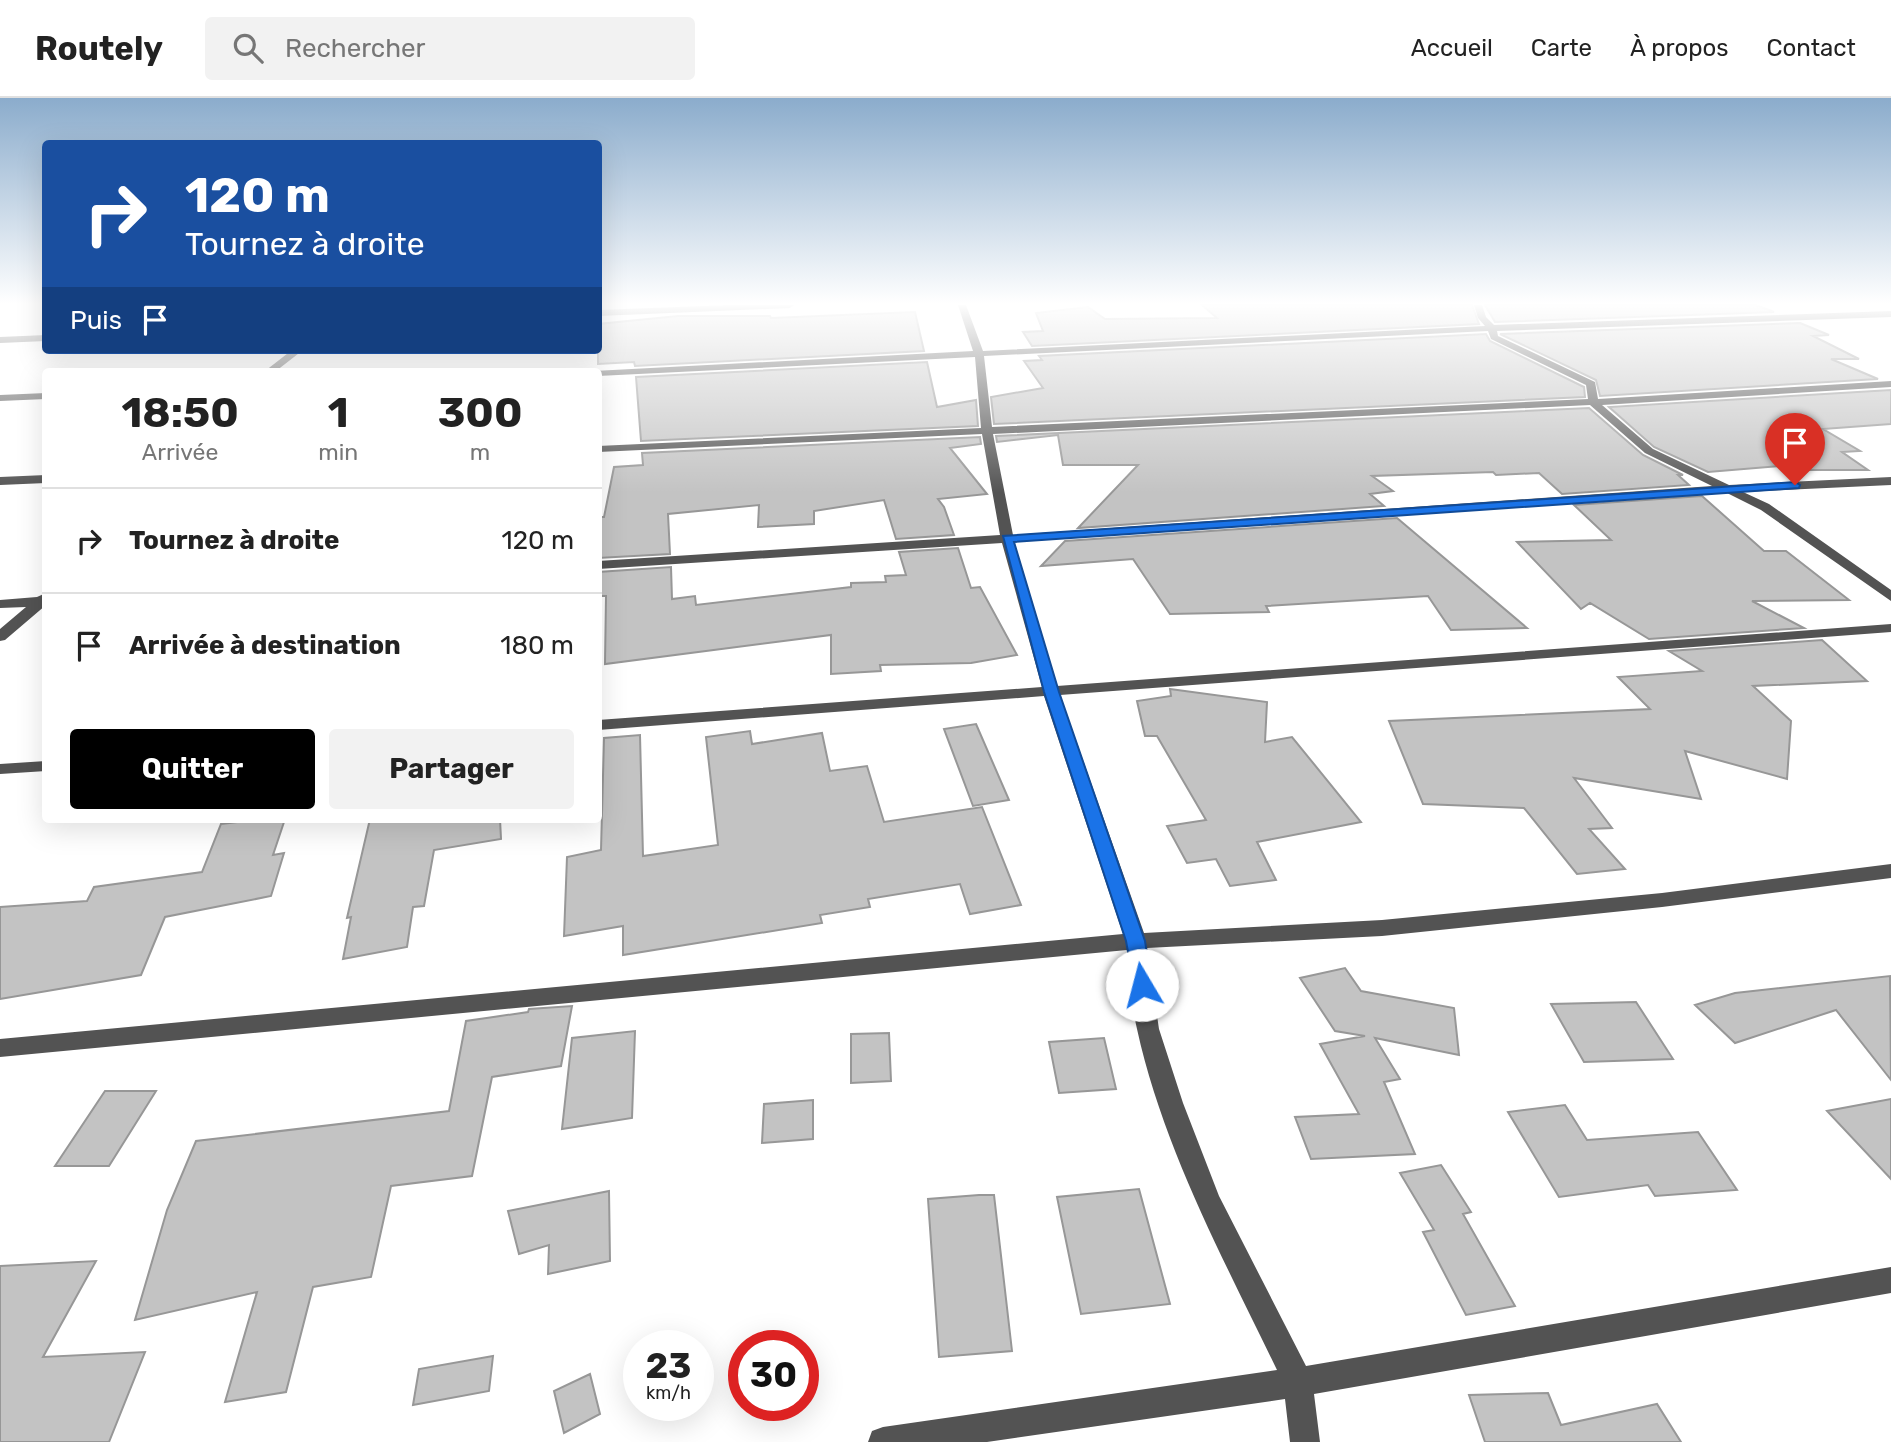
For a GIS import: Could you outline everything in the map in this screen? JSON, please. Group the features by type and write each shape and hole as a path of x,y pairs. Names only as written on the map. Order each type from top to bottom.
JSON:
{"street":[{"path":"602,373 704,368"},
{"path":"980,368 987,430 1007,539 1051,692 1136,941 1148,1029 1171,1103 1208,1200 1297,1382 1305,1442"},
{"path":"1559,368 1591,383 1592,401 1650,451 1723,489 1765,507 1891,597"},
{"path":"602,449 1891,384"},
{"path":"0,398 42,396"},
{"path":"0,481 42,479"},
{"path":"602,565 1723,489 1891,481"},
{"path":"0,604 42,600"},
{"path":"0,637 42,602"},
{"path":"602,725 1891,628"},
{"path":"0,769 42,766"},
{"path":"0,1048 1136,941 1395,927 1662,900 1891,871"},
{"path":"883,1442 1297,1382 1891,1280"}],"building":[{"path":"816,368 928,368 937,407 976,400 978,426 641,441 636,377"},
{"path":"1029,368 1545,368 1584,387 1585,397 994,424 991,397 1043,388"},
{"path":"1570,368 1851,368 1878,379 1600,396 1596,380"},
{"path":"1891,390 1891,424 1823,429 1860,451 1842,452 1868,470 1797,470 1793,465 1708,472 1654,447 1609,407"},
{"path":"1589,408 1643,455 1683,475 1678,475 1689,485 1562,494 1539,473 1372,476 1393,491 1370,494 1384,506 1078,528 1138,465 1063,465 1058,435 997,442 996,436"},
{"path":"980,437 981,444 950,448 987,494 938,499 944,507 954,535 896,539 884,500 814,511 814,524 758,527 759,505 668,514 670,554 602,558 602,517 614,467 643,465 642,453"},
{"path":"1702,496 1764,551 1786,551 1849,600 1752,601 1804,628 1649,639 1590,603 1581,609 1517,542 1611,540 1574,505"},
{"path":"1397,518 1527,628 1451,630 1428,596 1266,606 1269,612 1170,614 1133,559 1041,566 1065,541"},
{"path":"958,548 971,588 980,587 1017,655 971,663 880,665 881,671 831,674 831,635 605,664 606,596 602,596 602,572 671,567 672,599 695,596 696,605 851,587 851,583 886,582 885,576 906,575 899,552"},
{"path":"1822,640 1867,681 1753,686 1791,721 1787,779 1685,751 1701,799 1574,778 1612,828 1589,829 1625,869 1577,874 1524,808 1423,804 1389,721 1650,709 1618,677 1702,671 1669,651"},
{"path":"1170,689 1267,702 1265,742 1292,737 1361,822 1257,842 1276,880 1230,886 1216,859 1187,863 1167,826 1206,820 1157,736 1145,736 1137,701 1171,696"},
{"path":"976,724 1009,800 973,806 944,729"},
{"path":"750,731 752,744 822,733 830,771 867,766 884,822 982,807 1021,905 970,914 960,884 868,899 870,907 820,915 822,923 623,955 623,926 564,936 567,857 601,850 604,738 640,735 643,856 718,845 706,737"},
{"path":"284,823 273,855 284,853 271,896 165,917 141,975 0,999 0,907 87,901 94,887 202,872 221,824"},
{"path":"369,823 500,823 501,839 434,850 424,906 413,907 407,947 343,959 351,917 347,918"},
{"path":"1345,968 1361,991 1454,1008 1459,1055 1375,1038 1400,1079 1384,1082 1415,1154 1311,1159 1295,1117 1359,1114 1320,1044 1365,1036 1335,1031 1300,978"},
{"path":"1890,976 1891,1080 1836,1010 1735,1043 1695,1005 1735,993"},
{"path":"1636,1002 1673,1059 1584,1062 1551,1004"},
{"path":"572,1006 561,1066 492,1077 472,1176 391,1186 371,1277 313,1287 286,1392 225,1402 257,1292 135,1320 167,1210 196,1141 449,1111 466,1021 528,1012 529,1009"},
{"path":"635,1031 632,1118 562,1129 572,1038"},
{"path":"889,1033 891,1081 851,1083 851,1034"},
{"path":"1104,1038 1116,1089 1059,1093 1049,1042"},
{"path":"105,1091 156,1091 109,1166 55,1166"},
{"path":"1891,1099 1891,1179 1827,1111"},
{"path":"813,1100 813,1139 762,1143 764,1104"},
{"path":"1565,1105 1587,1140 1698,1132 1737,1190 1655,1196 1648,1185 1559,1197 1508,1112"},
{"path":"1441,1165 1471,1212 1463,1214 1515,1306 1466,1315 1423,1232 1434,1230 1400,1173"},
{"path":"1139,1189 1170,1304 1081,1314 1057,1197"},
{"path":"609,1191 610,1261 548,1274 549,1245 519,1254 508,1211"},
{"path":"994,1195 1012,1351 939,1357 928,1199"},
{"path":"96,1261 43,1357 145,1352 109,1442 0,1442 0,1266"},
{"path":"493,1356 489,1391 413,1405 419,1369"},
{"path":"590,1374 600,1414 564,1433 554,1391"},
{"path":"1548,1393 1561,1425 1657,1404 1681,1442 1485,1442 1469,1395"}],"route":[{"path":"1142,985 1136,941 1051,692 1007,539 1795,485"}]}
